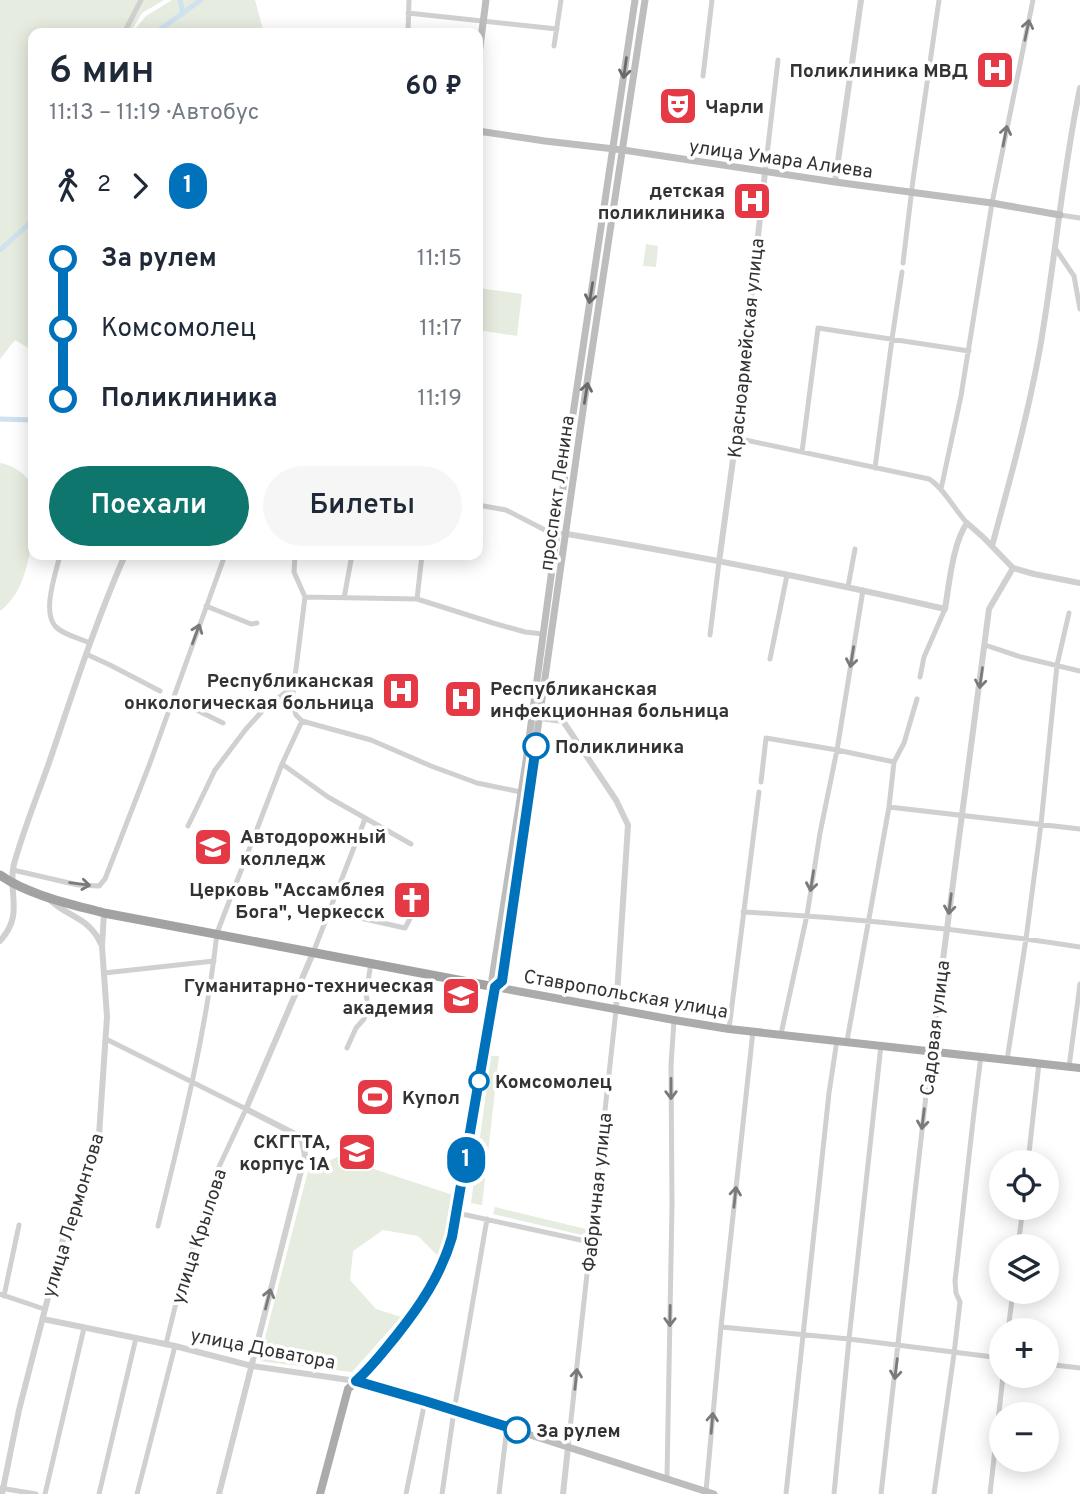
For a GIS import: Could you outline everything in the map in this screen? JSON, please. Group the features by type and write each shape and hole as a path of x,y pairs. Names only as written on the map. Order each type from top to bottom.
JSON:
{"highway":[{"name":"Ставропольская улица","path":"6,880 46,896 104,913 495,987"}],"main road":[{"path":"482,28 486,0"},
{"name":"проспект Ленина","path":"320,1494 348,1389 384,1352 427,1294 448,1252 457,1213 495,987 492,979 635,0"},
{"name":"проспект Ленина","path":"495,987 502,981 584,403 645,0"},
{"name":"улица Умара Алиева","path":"483,132 992,203 1060,215"},
{"name":"Ставропольская улица","path":"495,987 729,1029 1080,1068"},
{"name":"улица Доватора","path":"356,1381 710,1493"}],"street":[{"path":"127,28 141,0"},
{"path":"408,0 408,28"},
{"path":"554,46 561,0"},
{"path":"703,76 712,0"},
{"path":"835,182 861,0"},
{"path":"904,263 939,0"},
{"path":"941,489 961,396 992,203 1033,0"},
{"path":"408,13 556,29"},
{"name":"Красноармейская улица","path":"710,635 736,438 778,61"},
{"path":"992,546 1029,403 1080,88"},
{"name":"улица Умара Алиева","path":"1060,215 1080,218"},
{"path":"1055,248 1074,276 1080,309"},
{"path":"875,468 902,272"},
{"path":"802,452 818,328 969,351"},
{"path":"736,438 929,479 936,483 967,523 1013,568 1080,583"},
{"path":"483,506 506,510 545,530 848,587 945,609"},
{"path":"920,677 924,657 945,609 960,535 967,523"},
{"path":"848,587 855,549"},
{"path":"59,560 50,599 51,618 55,626 62,631 90,643"},
{"path":"0,940 7,932 15,897 6,880 13,870 86,654 123,560"},
{"path":"13,870 78,884 99,886 106,880 223,560"},
{"path":"295,560 294,572 304,597 292,701 296,715 302,721 371,740 477,783 521,792"},
{"path":"344,598 351,560"},
{"path":"417,599 421,560"},
{"name":"Садовая улица","path":"881,1494 931,1051 989,609 1013,568"},
{"path":"770,659 787,575"},
{"path":"781,1034 807,915 863,590"},
{"path":"304,597 417,599 492,624 544,634"},
{"path":"206,606 251,624 257,623"},
{"path":"1007,1060 1041,824 1057,665 1069,613"},
{"path":"985,645 1080,671"},
{"path":"86,654 160,691"},
{"path":"188,827 215,770 265,708 294,686"},
{"path":"172,698 223,723"},
{"path":"847,1041 889,807 894,762 904,743 917,699"},
{"name":"Фабричная улица","path":"540,718 563,721 616,800 628,825 616,1010 563,1494"},
{"path":"158,1226 193,1083 217,933 282,764 302,721"},
{"path":"761,782 766,738 894,762"},
{"path":"282,764 328,797 411,844"},
{"path":"729,1029 759,792"},
{"path":"889,807 1080,829"},
{"name":"улица Крылова","path":"166,1345 193,1246 218,1169 313,953 365,819"},
{"path":"329,911 405,928 423,894"},
{"path":"46,896 58,908 92,928 102,946"},
{"path":"743,912 868,920 1080,947"},
{"name":"улица Лермонтова","path":"2,1490 19,1410 70,1212 99,1135 107,1005 102,946 104,913"},
{"path":"104,973 214,961"},
{"path":"347,1048 364,1018 368,1005 366,994 371,964"},
{"path":"1069,1067 1080,984"},
{"path":"667,1478 672,1206 671,1065 674,1020"},
{"path":"710,1493 721,1327 752,1031"},
{"path":"106,1039 297,1135 302,1141 305,1155 219,1494"},
{"path":"786,1494 828,1093 836,1040"},
{"path":"834,1494 881,1045"},
{"path":"934,1494 960,1302 956,1293 956,1281 969,1144 981,1056"},
{"path":"1029,1150 1039,1063"},
{"path":"457,1213 590,1242"},
{"path":"442,1494 487,1219"},
{"path":"19,1225 2,1295 44,1309"},
{"name":"улица Доватора","path":"43,1319 175,1346 252,1366 356,1381"},
{"path":"721,1327 849,1339 989,1358"},
{"path":"45,1494 83,1328"},
{"path":"99,1494 136,1338"},
{"path":"137,1494 175,1346"},
{"path":"1059,1366 1080,1368"},
{"path":"989,1494 1002,1388"},
{"path":"406,1494 425,1401"},
{"path":"499,1494 507,1427"},
{"path":"2,1490 36,1494"}],"shaded area":[{"path":"0,0 164,0 142,13 133,28 28,28 28,348 15,340 0,359"},
{"path":"172,0 255,0 263,28 136,28 146,16"},
{"path":"646,244 658,246 656,267 643,266"},
{"path":"483,289 522,294 517,336 483,331"},
{"path":"0,463 15,468 28,480 28,560 17,591 0,611"},
{"path":"491,1056 499,1056 482,1205 471,1203"},
{"path":"337,1157 453,1195 438,1256 418,1236 383,1230 353,1251 350,1280 376,1309 401,1317 352,1372 259,1361 308,1171"},
{"path":"495,1207 586,1229 586,1236 493,1214"}],"waterway":[{"path":"180,0 183,14"},
{"path":"162,28 201,0"},
{"path":"0,250 28,225"},
{"path":"0,419 28,420"}],"bus line":[{"name":"1","path":"517,1430 356,1381 412,1317 448,1252 495,987 502,981 536,746"}],"place":[{"name":"Поликлиника МВД","path":"995,70"},
{"name":"Чарли","path":"678,106"},
{"name":"детская поликлиника","path":"752,201"},
{"name":"Республиканская онкологическая больница","path":"401,691"},
{"name":"Республиканская инфекционная больница","path":"463,699"},
{"name":"Поликлиника","path":"536,746"},
{"name":"Автодорожный колледж","path":"213,847"},
{"name":"Церковь \"Ассамблея Бога\", Черкесск","path":"412,900"},
{"name":"Гуманитарно-техническая академия","path":"461,996"},
{"name":"Комсомолец","path":"479,1081"},
{"name":"Купол","path":"375,1097"},
{"name":"СКГГТА, корпус 1А","path":"357,1152"},
{"name":"За рулем","path":"517,1430"}]}
